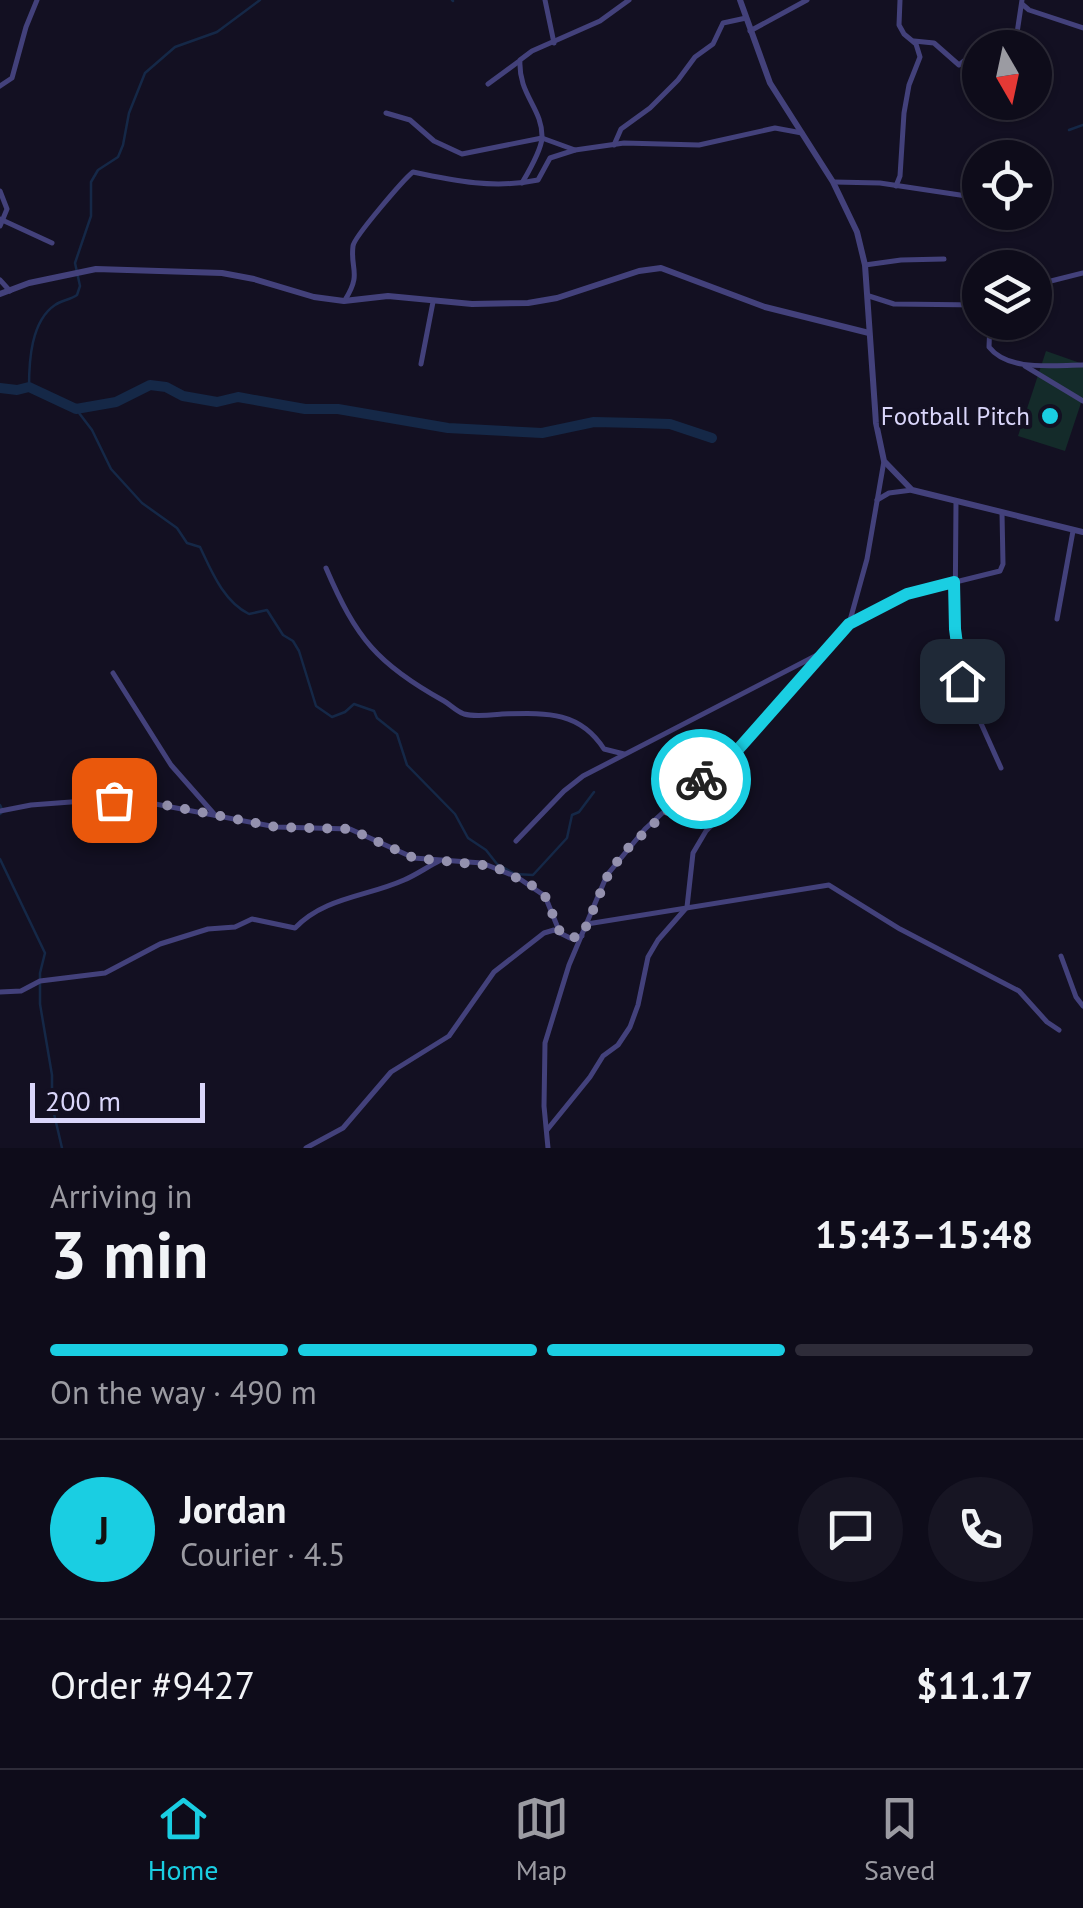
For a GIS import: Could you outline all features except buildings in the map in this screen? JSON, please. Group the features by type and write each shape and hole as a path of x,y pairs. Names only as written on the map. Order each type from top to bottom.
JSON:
{"street":[{"path":"0,86 12,78 26,26 38,0"},
{"path":"546,0 554,43"},
{"path":"488,84 532,51 600,22 628,0"},
{"path":"548,1148 545,1043 556,1002 608,875 624,852 692,786 737,750 849,624 867,559 884,461 876,423 869,296 857,232 833,182 770,83 740,0"},
{"path":"750,31 807,0"},
{"path":"900,0 904,34 914,41 934,42 959,65 962,63"},
{"path":"1021,1 1028,10 1083,28"},
{"path":"1018,30 1021,1"},
{"path":"614,145 616,135 650,108 694,57 712,44 723,23 746,18"},
{"path":"896,186 909,85 920,56 914,41"},
{"path":"520,60 520,83 536,112 542,138 522,183"},
{"path":"386,113 410,120 434,142 462,154 542,138 575,150"},
{"path":"344,301 356,271 356,237 413,172 459,183 522,183 538,180 550,158 575,150 646,142 700,145 775,128 802,133"},
{"path":"833,182 962,195"},
{"path":"0,191 7,210 2,222 52,243"},
{"path":"865,265 944,259"},
{"path":"0,294 86,270 222,273 344,301 388,296 433,302 543,301 661,268 754,303 869,333"},
{"path":"1052,281 1083,273"},
{"path":"0,280 10,290"},
{"path":"869,296 894,304 962,305"},
{"path":"421,364 433,302"},
{"path":"987,340 993,353 1023,364 1083,401"},
{"path":"1023,364 1083,365"},
{"path":"884,461 912,490"},
{"path":"875,501 890,493 912,490 1083,532"},
{"path":"956,503 955,629 962,681 1001,768"},
{"path":"849,624 907,594 1002,568 1002,513"},
{"path":"1057,620 1073,531"},
{"path":"326,568 360,636 411,684 464,714 544,714 562,718 587,727 610,752 624,754"},
{"path":"516,841 583,776 828,650"},
{"path":"113,673 171,765 217,817"},
{"path":"547,1130 603,1056 624,1038 638,1006 648,957 687,907 693,854 706,830 724,813 738,781 737,750"},
{"path":"0,811 124,798 276,827 350,829 400,853 493,866 533,886 550,904 560,932"},
{"path":"0,992 21,990 40,981 105,973 160,944 208,929 235,927 252,919 295,928 313,912 347,896 402,881 439,861"},
{"path":"587,924 829,885 900,929 1019,991 1046,1022 1059,1030"},
{"path":"306,1148 343,1128 391,1072 449,1036 494,972 544,934 554,930 570,938 582,936"},
{"path":"1062,956 1083,1006"}],"green space":[{"name":"Football Pitch","path":"1046,351 1083,364 1083,397 1065,451 1018,436"}],"waterway":[{"path":"29,387 31,354 41,321 55,305 77,295 80,286 75,263 91,216 91,182 98,170 118,157 145,73 175,47 217,32 260,0"},
{"path":"1069,130 1083,125"},
{"path":"0,388 29,387 76,409 116,402 150,385 217,402 238,397 448,428 542,433 594,422 670,424 712,438"},
{"path":"76,409 92,430 111,469 142,503 177,528 187,543 200,547 232,601 249,614 267,610 283,635 293,641 316,706 332,717 354,704 374,711 397,734 407,765 455,814 468,838 486,850 497,864 515,874 533,875 567,838 572,815 594,792"},
{"path":"0,805 0,814"},
{"path":"0,859 45,953 40,973 40,1004 52,1075 52,1105 62,1148"}],"way so far":[{"path":"114,800 134,799 276,827 350,829 414,858 493,866 545,896 560,932 576,938 582,936 608,875 624,852 701,779"}],"place":[{"name":"Football Pitch","path":"1050,416"}],"route":[{"path":"701,779 734,754 849,624 907,594 954,582 962,681"}]}
